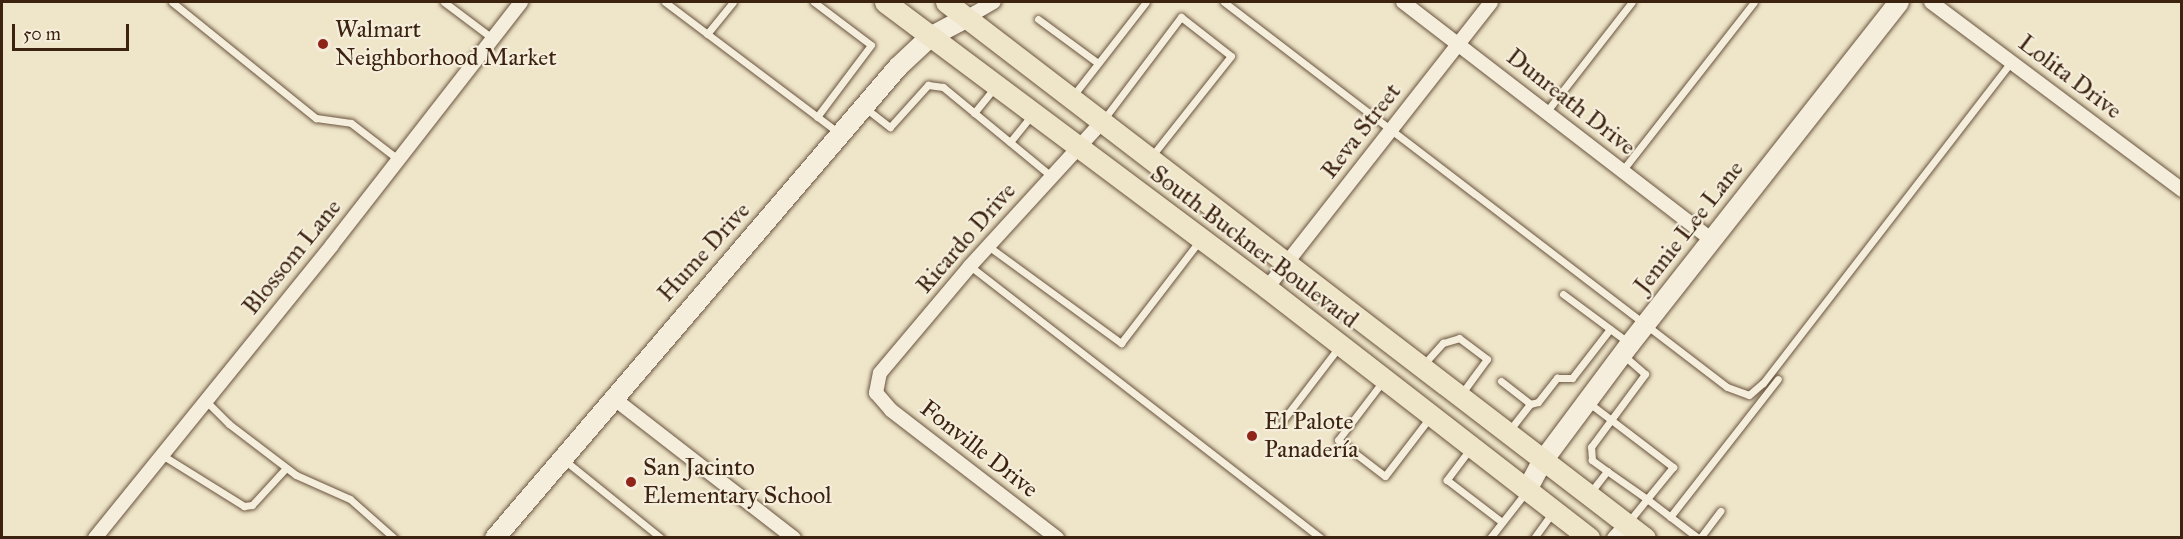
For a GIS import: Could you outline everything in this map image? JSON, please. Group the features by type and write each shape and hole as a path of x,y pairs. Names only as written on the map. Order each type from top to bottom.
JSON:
{"main road":[{"name":"South Buckner Boulevard","path":"885,2 1267,288 1589,537"},
{"name":"South Buckner Boulevard","path":"946,2 1287,262 1506,435 1589,495 1621,530 1645,537"}],"street":[{"name":"Blossom Lane","path":"94,537 399,160 521,2"},
{"path":"966,18 994,2"},
{"name":"Dunreath Drive","path":"1403,2 1711,239"},
{"name":"Reva Street","path":"1267,288 1491,2"},
{"name":"Jennie Lee Lane","path":"1527,490 1542,462 1645,325 1899,2"},
{"name":"Lolita Drive","path":"1931,2 2181,190"},
{"name":"Hume Drive","path":"495,537 612,397 864,107 930,37 966,18"},
{"name":"Ricardo Drive","path":"876,393 880,373 970,266 1102,121"},
{"name":"Fonville Drive","path":"876,393 891,410 1057,537"},
{"path":"612,397 794,537"}],"lane":[{"path":"172,2 316,118 351,123 399,160"},
{"path":"444,2 492,38"},
{"path":"665,2 841,135"},
{"path":"707,34 733,2"},
{"path":"814,2 871,45 817,117"},
{"path":"1071,97 1146,2"},
{"path":"1224,2 1727,387 1749,395 1763,383 2012,61"},
{"path":"1547,111 1632,2"},
{"path":"1622,171 1754,2"},
{"path":"1102,121 1181,17 1231,56 1150,158"},
{"path":"1038,19 1098,63"},
{"path":"864,107 890,127 928,85 943,87 1051,176"},
{"path":"974,113 997,85"},
{"path":"1010,142 1034,113"},
{"path":"988,246 1121,343 1201,238"},
{"path":"970,266 1321,537"},
{"path":"1563,294 1610,328 1645,374 1591,447 1592,460 1699,537 1720,511"},
{"path":"1506,435 1530,404 1538,402 1557,378 1572,378 1610,328"},
{"path":"1420,368 1443,343 1459,338 1487,359 1459,398"},
{"path":"1282,420 1340,345"},
{"path":"1384,379 1338,440 1385,476 1431,416"},
{"path":"1670,517 1778,379"},
{"path":"1501,381 1530,404"},
{"path":"205,400 229,424 286,468 323,490 350,499 394,537"},
{"path":"1587,402 1673,467 1621,530"},
{"path":"1472,447 1447,480 1502,522"},
{"path":"160,454 244,506 252,505 286,468"},
{"path":"561,457 661,537"},
{"path":"1589,495 1607,471"},
{"path":"1490,537 1527,490"},
{"path":"1534,537 1554,511"}],"place":[{"name":"Walmart Neighborhood Market","path":"323,44"},
{"name":"El Palote Panadería","path":"1252,436"},
{"name":"San Jacinto Elementary School","path":"631,482"}]}
